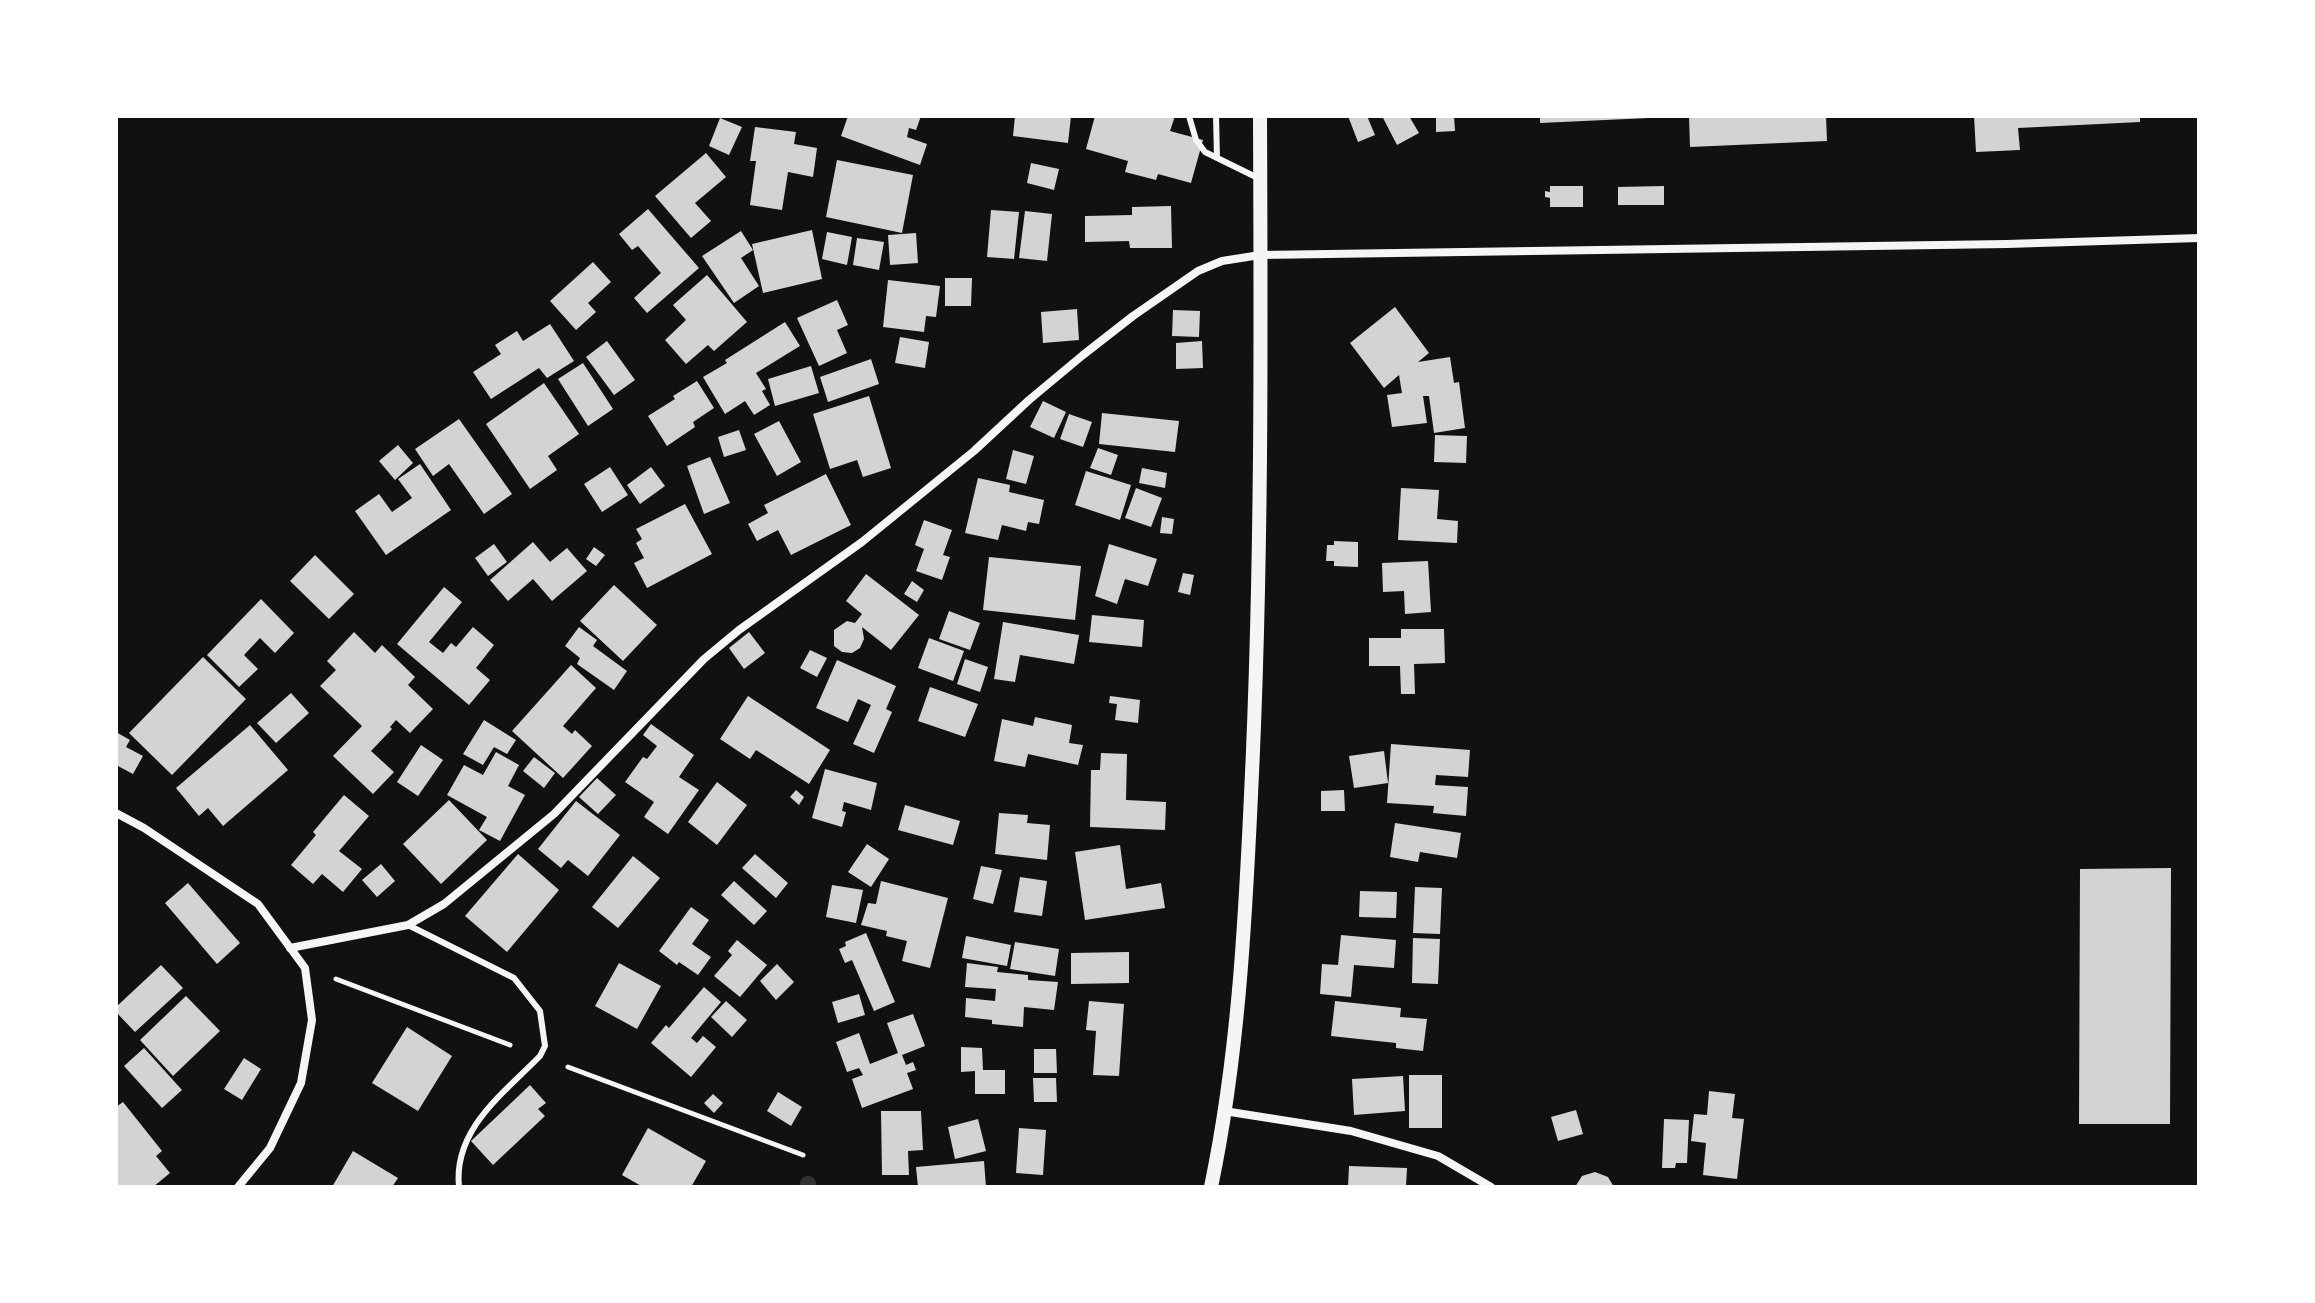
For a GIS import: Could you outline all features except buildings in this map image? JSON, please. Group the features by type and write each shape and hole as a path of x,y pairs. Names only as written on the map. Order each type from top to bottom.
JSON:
{"street":[{"path":"1211,1187 1243,951 1256,705 1260,116"},
{"path":"290,948 408,925 444,904 554,814 704,659 862,542 974,451 1029,400 1096,345 1198,271 1222,261 1260,255 2007,244 2199,238"},
{"path":"116,813 144,828 258,904 305,968 312,1020 301,1083 270,1148 238,1187"},
{"path":"1223,1111 1351,1131 1438,1156 1491,1187"}],"lane":[{"path":"1189,116 1196,140 1205,152 1260,179"},
{"path":"1216,116 1217,158"},
{"path":"408,925 514,978 540,1011 545,1046 540,1056 484,1112 464,1145 459,1187"}]}
